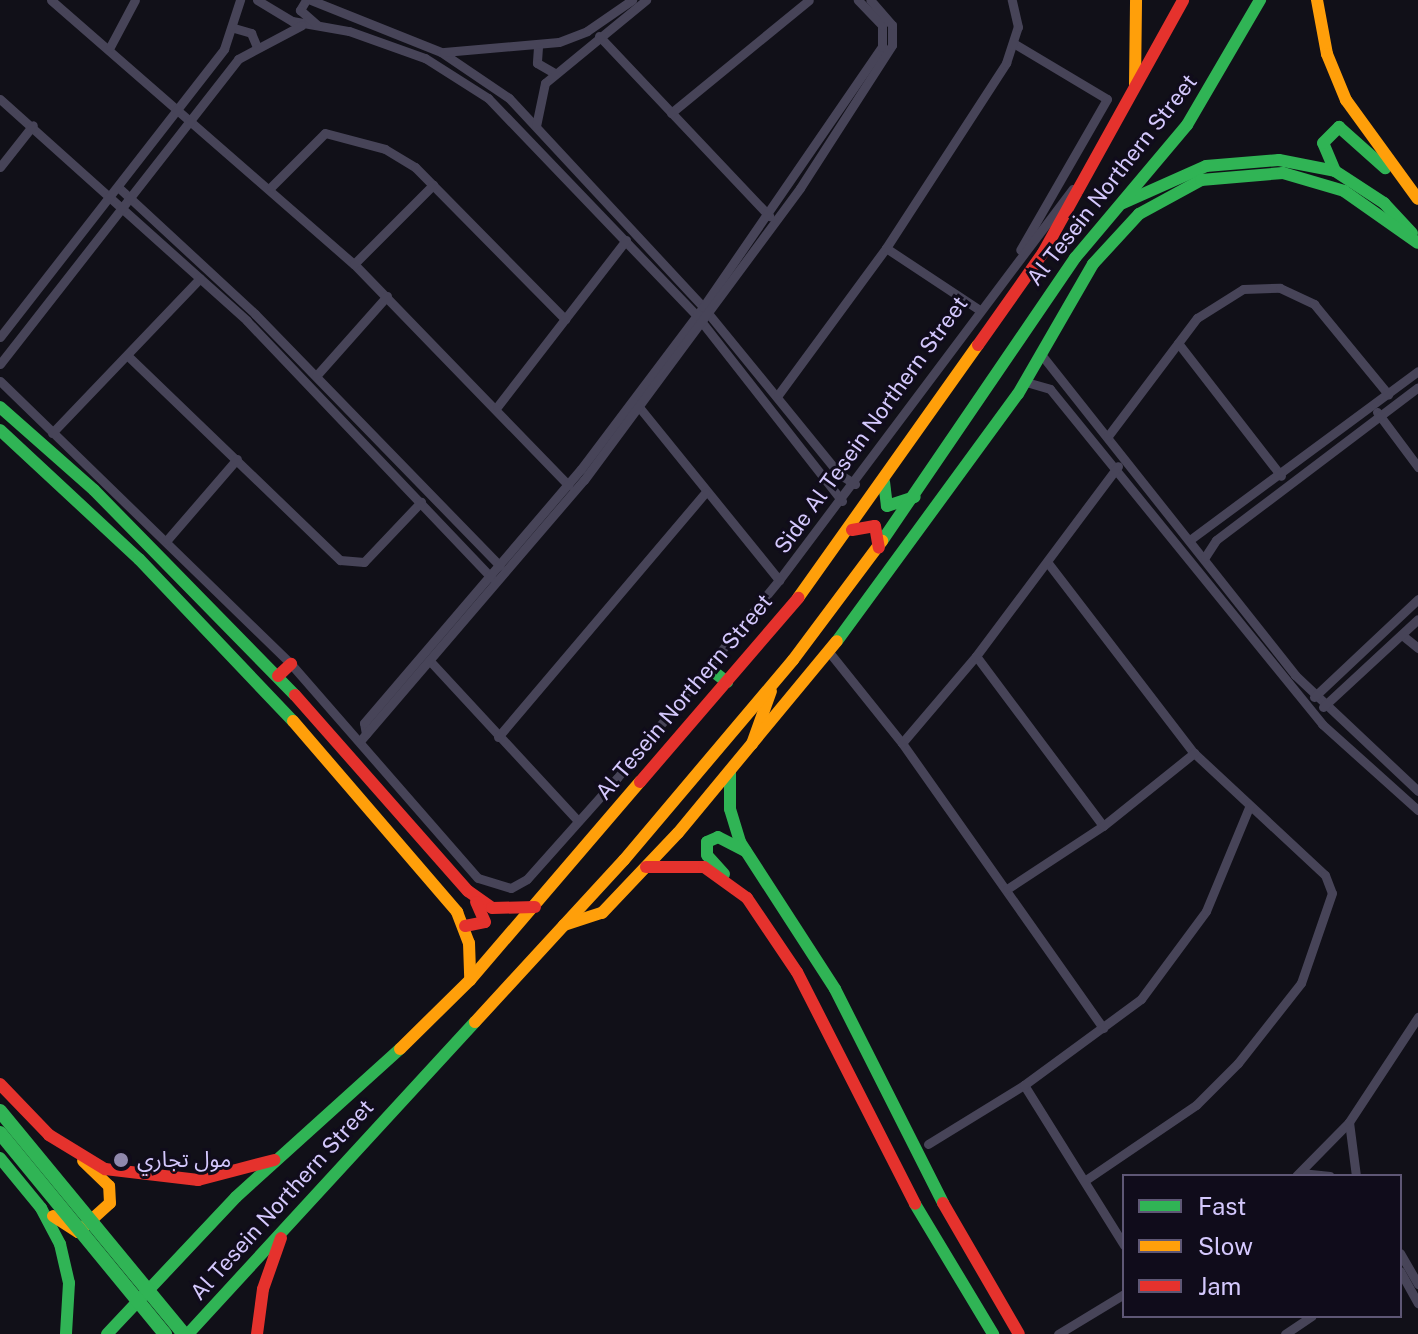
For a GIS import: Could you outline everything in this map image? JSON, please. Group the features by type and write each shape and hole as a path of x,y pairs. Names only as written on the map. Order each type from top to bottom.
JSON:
{"main road":[{"path":"1135,86 1136,0"},
{"name":"Al Tesein Northern Street","path":"107,1334 203,1229 286,1156 470,980 727,682 852,530 1093,171 1135,86 1183,0"},
{"name":"Al Tesein Northern Street","path":"186,1334 564,925 773,683 917,496 1058,282 1203,102 1260,0"},
{"path":"1317,0 1338,84 1418,199"},
{"path":"1335,171 1324,139 1344,127 1407,184"},
{"path":"1120,205 1171,178 1224,162 1279,160 1335,171 1384,203 1418,242"},
{"path":"564,925 602,913 730,771 829,652 1026,382 1039,350 1116,235 1151,205 1201,180 1251,171 1314,180 1358,199 1418,242"},
{"path":"0,407 94,490 278,676 468,891 485,918 480,927 465,926"},
{"path":"0,430 80,504 336,766 465,926 470,980"},
{"path":"59,484 71,470"},
{"path":"884,482 887,506 917,496"},
{"path":"80,504 85,492 94,490"},
{"path":"852,530 875,526 879,549"},
{"path":"278,676 291,664"},
{"path":"709,668 727,682"},
{"path":"752,744 773,683"},
{"path":"730,771 732,820 746,851 835,989 931,1182 1019,1334"},
{"path":"746,851 718,837 707,842 707,855 797,972 913,1201 993,1334"},
{"path":"646,867 691,864 725,877"},
{"path":"468,891 492,908 535,907"},
{"path":"0,1084 37,1125 83,1158 117,1172 182,1180 231,1175 286,1156"},
{"path":"0,1111 186,1334"},
{"path":"0,1133 165,1334"},
{"path":"0,1158 66,1230 85,1228 112,1194 83,1158"},
{"path":"33,1197 64,1257 66,1334"},
{"path":"257,1334 266,1276 286,1228"}],"street":[{"path":"51,0 192,117 354,264 497,407 568,485"},
{"path":"110,47 135,0"},
{"path":"0,337 181,108 234,28 240,0"},
{"path":"257,0 279,16 425,58 464,80 517,123 700,320 842,501"},
{"path":"319,26 300,10 308,0 441,52 490,82 536,126 707,311 839,474 855,484"},
{"path":"441,52 538,47 587,31 632,0"},
{"path":"536,126 538,95 554,73 646,0"},
{"path":"671,113 809,0"},
{"path":"707,311 884,44 882,25 858,0"},
{"path":"363,737 364,723 500,566 537,528 707,311 890,50 892,25 870,0"},
{"path":"778,395 886,248 1015,44 1012,0"},
{"path":"0,364 192,117 256,45 305,24"},
{"path":"234,28 251,33 256,45"},
{"path":"599,36 769,216"},
{"path":"1015,44 1107,99 1029,227 1019,257"},
{"path":"538,47 537,63 554,73"},
{"path":"0,99 33,125 109,199 200,278 491,577"},
{"path":"0,167 33,125"},
{"path":"271,187 325,133 385,149 433,185 565,319"},
{"name":"Side Al Tesein Northern Street","path":"363,737 478,878 502,889 520,885 709,668 855,484 978,309 1093,171"},
{"path":"354,264 433,185"},
{"path":"118,187 316,376 500,566"},
{"path":"497,407 626,240"},
{"path":"886,248 978,309"},
{"path":"52,433 129,357 200,278"},
{"path":"1108,436 1178,343 1220,298 1243,289 1280,288 1325,315 1388,394"},
{"path":"316,376 387,296"},
{"path":"363,737 430,661 639,407 700,320"},
{"path":"1178,343 1281,476"},
{"path":"1039,350 1314,697 1418,791"},
{"path":"129,357 347,564 370,557 421,502"},
{"path":"1191,539 1281,476 1418,371"},
{"path":"0,381 167,540 363,737"},
{"path":"1026,382 1050,389 1118,466 1271,665 1392,790 1418,810"},
{"path":"1205,557 1216,540 1418,387"},
{"path":"1373,406 1418,467"},
{"path":"639,407 779,580"},
{"path":"167,540 237,459"},
{"path":"902,743 976,656 1118,466"},
{"path":"498,737 706,492"},
{"path":"1048,563 1194,753 1331,885 1313,957 1287,1001 1217,1084 1084,1181"},
{"path":"1314,697 1418,599"},
{"path":"1323,707 1418,619"},
{"path":"1402,635 1418,648"},
{"path":"829,652 902,743 1103,1028"},
{"path":"976,656 1103,826"},
{"path":"430,661 578,821"},
{"path":"1007,889 1103,826 1194,753"},
{"path":"1392,790 1402,778"},
{"path":"928,1144 1024,1085 1141,999 1189,941 1249,807"},
{"path":"1298,1174 1349,1122 1418,1017"},
{"path":"1024,1085 1122,1242"},
{"path":"1349,1122 1356,1174"},
{"path":"1402,1256 1418,1284"},
{"path":"1402,1275 1418,1303"},
{"path":"1058,1334 1122,1295"},
{"path":"1285,1334 1300,1330"}],"traffic: fast":[{"path":"882,541 1075,258 1187,125 1260,0"},
{"path":"1335,171 1323,143 1339,127 1385,168"},
{"path":"1123,203 1206,166 1279,160 1335,171 1384,203 1412,233"},
{"path":"837,641 1018,394 1093,264 1139,214 1201,180 1283,173 1344,191 1418,243"},
{"path":"0,407 94,490 295,695"},
{"path":"0,430 139,559 293,721"},
{"path":"884,482 887,506 915,497"},
{"path":"709,668 727,682"},
{"path":"730,771 730,809 740,842 835,989 943,1203"},
{"path":"724,874 707,855 707,842 718,837 746,851"},
{"path":"188,1334 475,1022"},
{"path":"107,1334 236,1197 400,1049"},
{"path":"0,1111 184,1334"},
{"path":"0,1133 165,1334"},
{"path":"0,1158 41,1208 60,1244 69,1283 66,1334"},
{"path":"915,1204 993,1334"}],"traffic: slow":[{"path":"1135,85 1136,0"},
{"path":"1317,0 1327,54 1346,100 1418,199"},
{"path":"798,598 978,345"},
{"path":"475,1022 624,860 793,660 882,541"},
{"path":"564,925 602,913 678,833 837,641"},
{"path":"752,744 771,691"},
{"path":"293,721 457,912 469,943 470,980"},
{"path":"400,1049 470,980 640,782"},
{"path":"53,1216 78,1232 110,1203 109,1186 83,1161"}],"traffic: jam":[{"path":"978,345 1043,253 1183,0"},
{"path":"852,530 875,526 879,548"},
{"path":"640,782 798,598"},
{"path":"278,676 291,664"},
{"path":"295,695 468,891 492,908 535,907"},
{"path":"646,867 704,867 747,898 797,972 915,1204"},
{"path":"465,926 485,922 476,902"},
{"path":"0,1084 49,1135 105,1169 198,1180 274,1160"},
{"path":"943,1203 1019,1334"},
{"path":"257,1334 263,1289 281,1238"}],"place":[{"name":"مول تجاري","path":"121,1160"}]}
